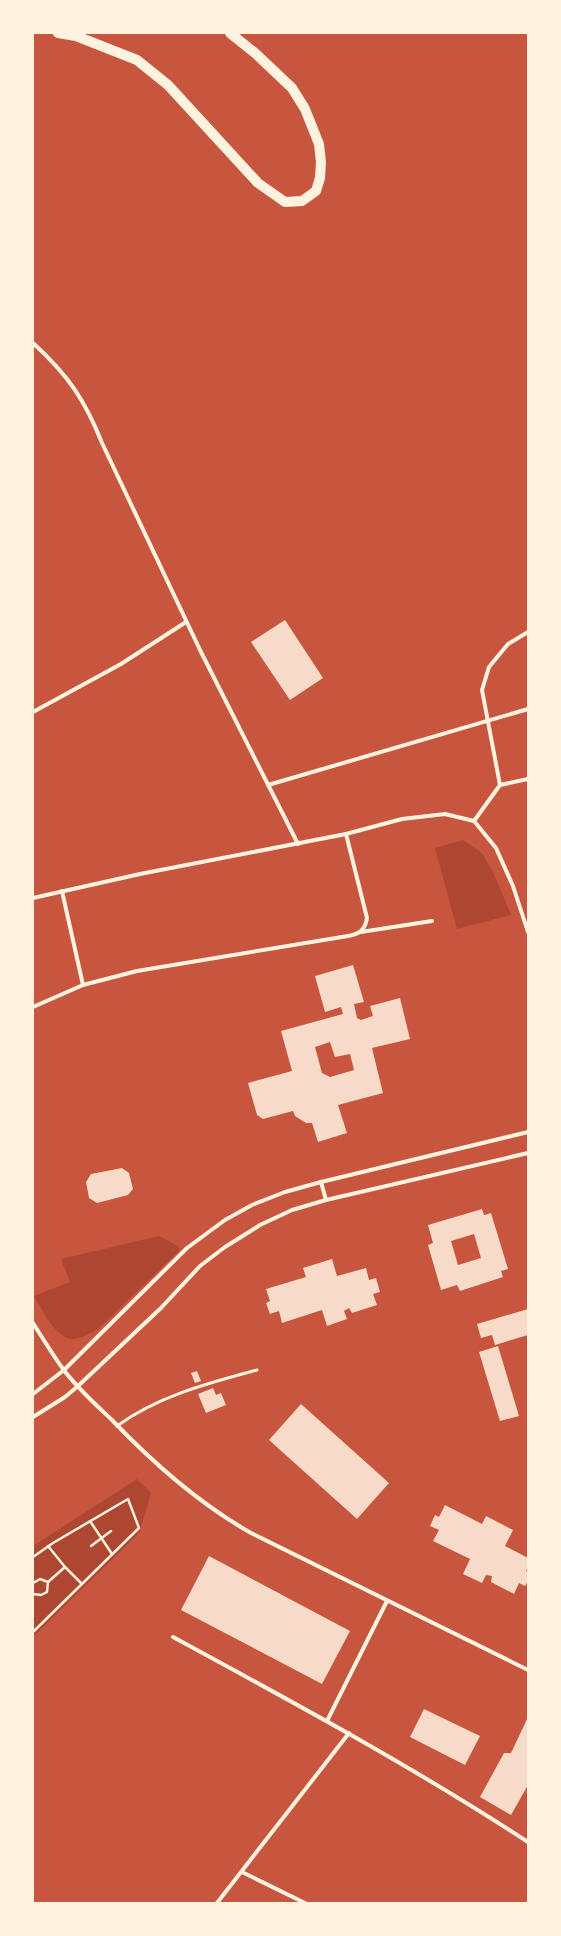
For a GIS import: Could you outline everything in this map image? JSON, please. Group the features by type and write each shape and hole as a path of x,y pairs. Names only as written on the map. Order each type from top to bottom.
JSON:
{"main road":[{"path":"58,33 76,36 137,60 168,85 258,183 285,202 302,201 316,191 320,178 321,162 319,144 314,129 305,109 292,88 255,53 230,33"}],"street":[{"path":"33,343 63,372 90,414 102,443 186,622 298,844"},
{"path":"33,712 121,664 186,622"},
{"path":"500,785 482,690 489,667 508,644 528,632"},
{"path":"268,785 528,709"},
{"path":"474,821 500,785 528,779"},
{"path":"33,898 140,874 346,834 402,819 445,814 474,821 496,848 513,886 528,932"},
{"path":"346,834 367,918 366,925 361,932"},
{"path":"62,891 83,985"},
{"path":"33,1007 83,985 167,965 432,921"},
{"path":"33,1394 64,1370 187,1248 225,1220 252,1204 285,1192 321,1182 528,1132"},
{"path":"33,1417 65,1397 78,1386 161,1308 200,1266 225,1247 260,1225 292,1210 326,1200 528,1153"},
{"path":"321,1182 326,1200"},
{"path":"33,1323 64,1370 78,1386 168,1475 196,1498 225,1518 387,1601 528,1670"},
{"path":"327,1721 387,1601"},
{"path":"173,1637 349,1733 463,1800 528,1842"},
{"path":"217,1903 349,1733"},
{"path":"242,1872 305,1903"}],"lane":[{"path":"117,1426 132,1416 190,1390 257,1370"}],"path":[{"path":"33,1557 48,1546 128,1499 139,1528 81,1583 33,1632"},
{"path":"90,1522 112,1554"},
{"path":"91,1546 110,1530"},
{"path":"48,1546 65,1567 81,1583"},
{"path":"33,1594 41,1595 48,1592 48,1582 65,1567"},
{"path":"33,1583 40,1579 48,1582"}],"shaded area":[{"path":"463,840 482,853 494,874 511,915 457,929 435,848"},
{"path":"159,1236 178,1246 180,1249 98,1329 81,1337 71,1339 65,1337 54,1328 34,1296 70,1282 61,1259"},
{"path":"137,1479 151,1493 139,1533 33,1637 33,1546"}],"building":[{"path":"285,620 323,678 290,700 251,642"},
{"path":"353,965 364,1002 354,1004 357,1018 361,1020 373,1016 370,1006 400,998 410,1039 372,1048 383,1093 338,1105 347,1133 318,1142 312,1123 306,1123 295,1116 293,1111 263,1119 257,1115 248,1083 292,1071 281,1031 343,1014 341,1007 325,1012 315,976","holes":["330,1042 335,1057 350,1054 354,1070 330,1077 322,1073 315,1047"]},
{"path":"122,1168 129,1173 133,1189 128,1195 97,1203 89,1198 86,1182 91,1174"},
{"path":"482,1209 484,1215 491,1213 508,1269 501,1271 503,1277 460,1291 457,1285 441,1290 428,1245 433,1243 428,1225","holes":["474,1234 481,1258 458,1265 451,1241"]},
{"path":"332,1259 337,1276 366,1268 369,1280 376,1278 380,1292 373,1294 377,1305 352,1313 349,1308 344,1311 347,1319 327,1326 322,1310 282,1323 279,1311 270,1314 266,1303 270,1301 266,1289 306,1277 303,1268"},
{"path":"528,1309 528,1335 495,1345 492,1335 481,1338 477,1324"},
{"path":"498,1346 519,1416 500,1421 479,1352"},
{"path":"197,1371 201,1381 195,1383 191,1373"},
{"path":"213,1388 216,1395 221,1393 226,1405 206,1413 198,1394"},
{"path":"301,1404 389,1483 357,1519 269,1440"},
{"path":"445,1505 482,1524 486,1516 513,1530 505,1546 528,1558 528,1566 526,1571 528,1572 528,1581 525,1586 519,1583 514,1594 491,1582 492,1576 486,1575 482,1583 463,1574 470,1559 433,1541 439,1530 430,1526 435,1515 439,1517"},
{"path":"209,1556 350,1631 322,1684 181,1610"},
{"path":"424,1709 480,1736 465,1765 410,1737"},
{"path":"528,1717 528,1785 511,1815 480,1797 504,1753 511,1753"}]}
